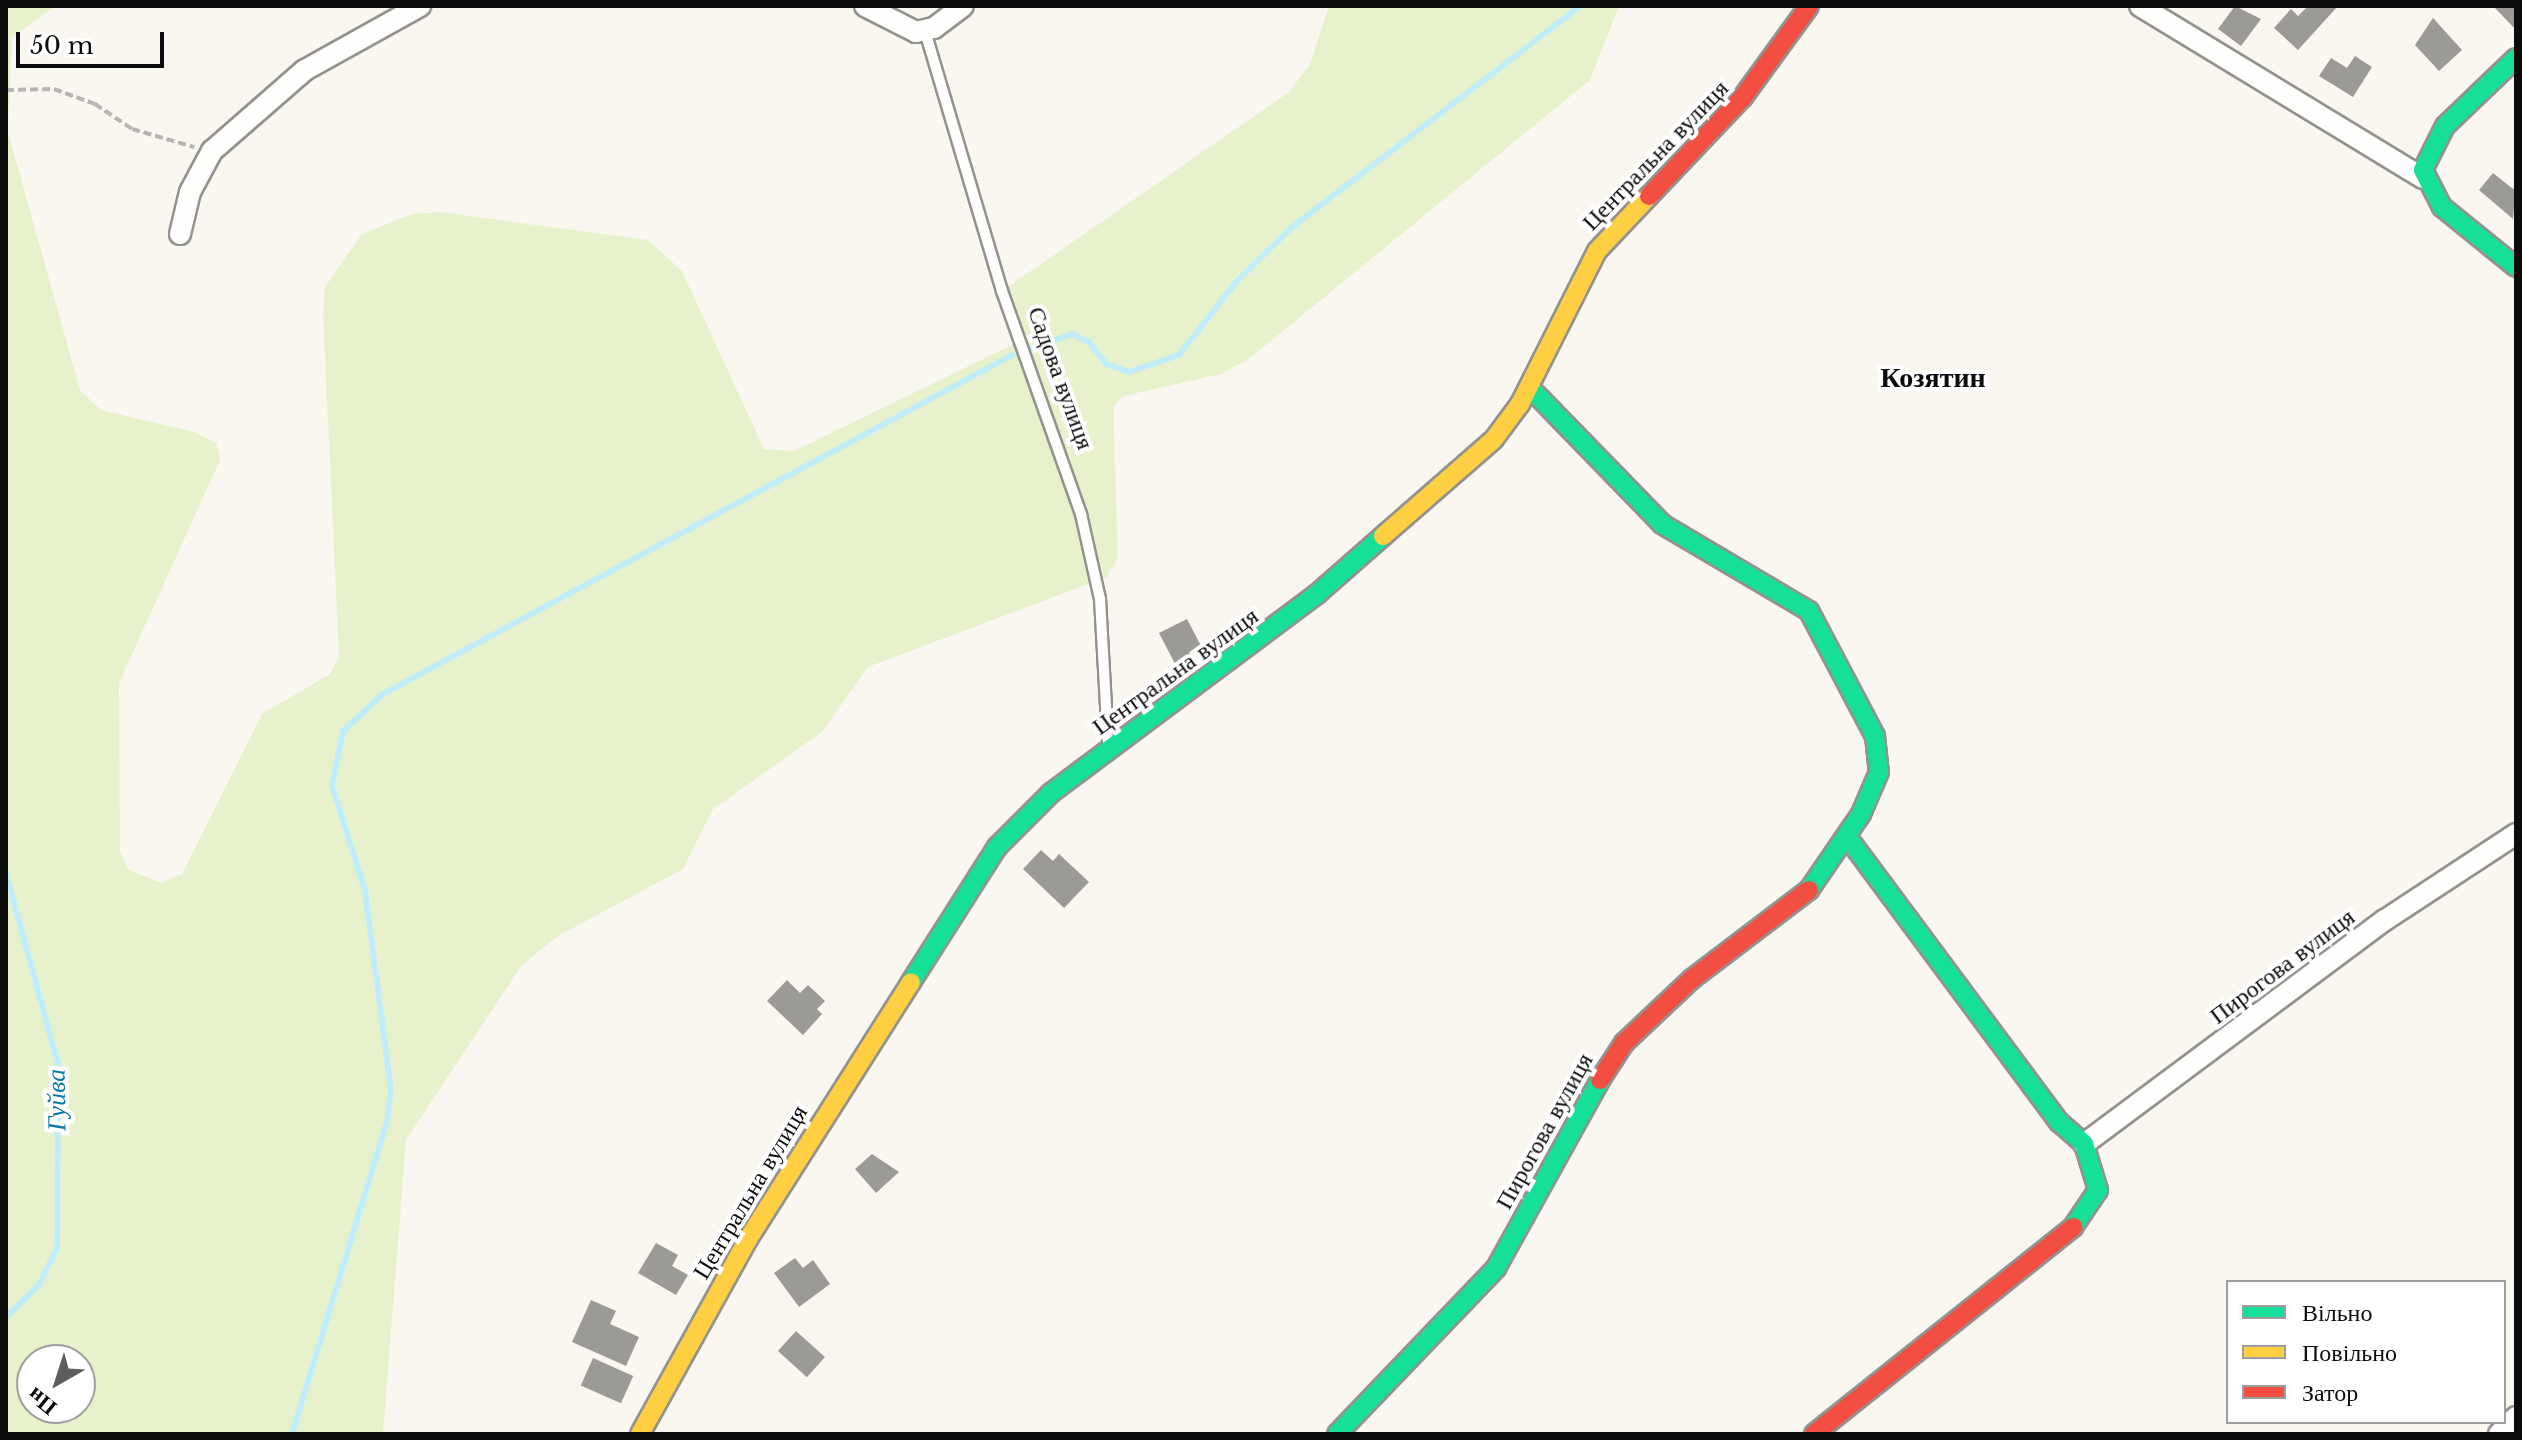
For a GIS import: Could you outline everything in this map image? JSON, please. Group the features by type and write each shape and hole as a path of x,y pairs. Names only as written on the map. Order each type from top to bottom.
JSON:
{"street":[{"path":"180,234 190,192 212,151 305,70 420,6"},
{"path":"865,6 903,28 925,31 963,6"},
{"name":"Центральна вулиця","path":"640,1434 748,1239 974,876 1034,808 1108,750 1186,696 1376,544 1494,439 1529,387 1597,251 1743,97 1809,6"},
{"path":"2140,6 2423,178 2442,207 2516,267"},
{"path":"2423,178 2424,162 2445,126 2516,58"},
{"name":"Пирогова вулиця","path":"1337,1434 1496,1268 1573,1121 1624,1043 1692,979 1816,885 1848,838 1873,792 1879,754 1820,624 1796,599 1662,524 1529,387"},
{"name":"Пирогова вулиця","path":"2084,1144 2385,920 2516,834"},
{"path":"1814,1434 2083,1221 2098,1190 2084,1144 2050,1110 1848,838"},
{"path":"2499,1434 2516,1417"}],"lane":[{"name":"Садова вулиця","path":"925,31 1002,291 1081,514 1100,599 1108,750"}],"path":[{"path":"6,90 54,89 95,104 132,129 212,151"}],"green space":[{"path":"6,6 56,6 12,37 8,132 80,390 101,410 194,432 216,443 220,460 119,683 120,852 129,870 162,883 182,874 262,714 330,674 339,657 323,313 325,287 362,234 412,214 440,212 648,240 682,271 764,449 794,451 1020,341 1002,291 1289,92 1310,64 1329,6 1619,6 1590,80 1250,358 1221,374 1124,396 1113,406 1118,557 1107,577 868,667 822,732 713,809 683,869 558,936 522,965 406,1140 383,1434 6,1434"}],"building":[{"path":"2235,6 2261,19 2241,46 2218,29"},
{"path":"2308,6 2338,6 2298,50 2274,28 2291,9 2298,16"},
{"path":"2493,6 2516,6 2516,30"},
{"path":"2433,18 2462,50 2439,71 2415,45"},
{"path":"2355,56 2372,67 2353,97 2319,76 2331,58 2347,68"},
{"path":"2493,173 2513,189 2516,185 2513,219 2479,190"},
{"path":"1187,619 1201,646 1189,652 1197,669 1182,677 1159,633"},
{"path":"1041,850 1053,861 1059,854 1089,882 1064,908 1023,869"},
{"path":"787,980 800,993 808,985 825,1001 817,1009 822,1014 803,1035 767,1001"},
{"path":"872,1154 899,1172 876,1193 855,1169"},
{"path":"656,1243 678,1255 672,1266 688,1275 676,1295 638,1273"},
{"path":"795,1258 803,1268 813,1260 830,1284 799,1307 774,1273"},
{"path":"591,1300 616,1311 610,1324 639,1337 626,1366 572,1342"},
{"path":"796,1331 825,1357 807,1377 778,1351"},
{"path":"593,1358 633,1376 621,1403 581,1385"}],"waterway":[{"path":"1033,348 1072,334 1089,342 1106,364 1129,372 1179,355 1236,282 1291,228 1580,6"},
{"path":"292,1434 387,1122 391,1091 365,891 332,785 343,731 383,694 1012,355"},
{"name":"Гуйва","path":"6,873 58,1064 57,1248 39,1285 6,1317"}],"traffic: fast":[{"path":"2516,58 2445,126 2423,170 2442,207 2516,267"},
{"path":"1529,387 1662,524 1809,611 1875,736 1879,772 1861,814 1809,890"},
{"path":"911,982 997,847 1051,793 1317,594 1383,536"},
{"path":"1848,838 2059,1122 2084,1144 2098,1190 2073,1227"},
{"path":"1337,1434 1496,1268 1600,1080"}],"traffic: slow":[{"path":"1383,536 1494,439 1520,404 1597,251 1649,196"},
{"path":"640,1434 748,1239 911,982"}],"traffic: jam":[{"path":"1649,196 1743,97 1809,6"},
{"path":"1600,1080 1624,1043 1692,979 1809,890"},
{"path":"1814,1434 2073,1227"}],"district":[{"name":"Козятин","path":"1933,378"}]}
